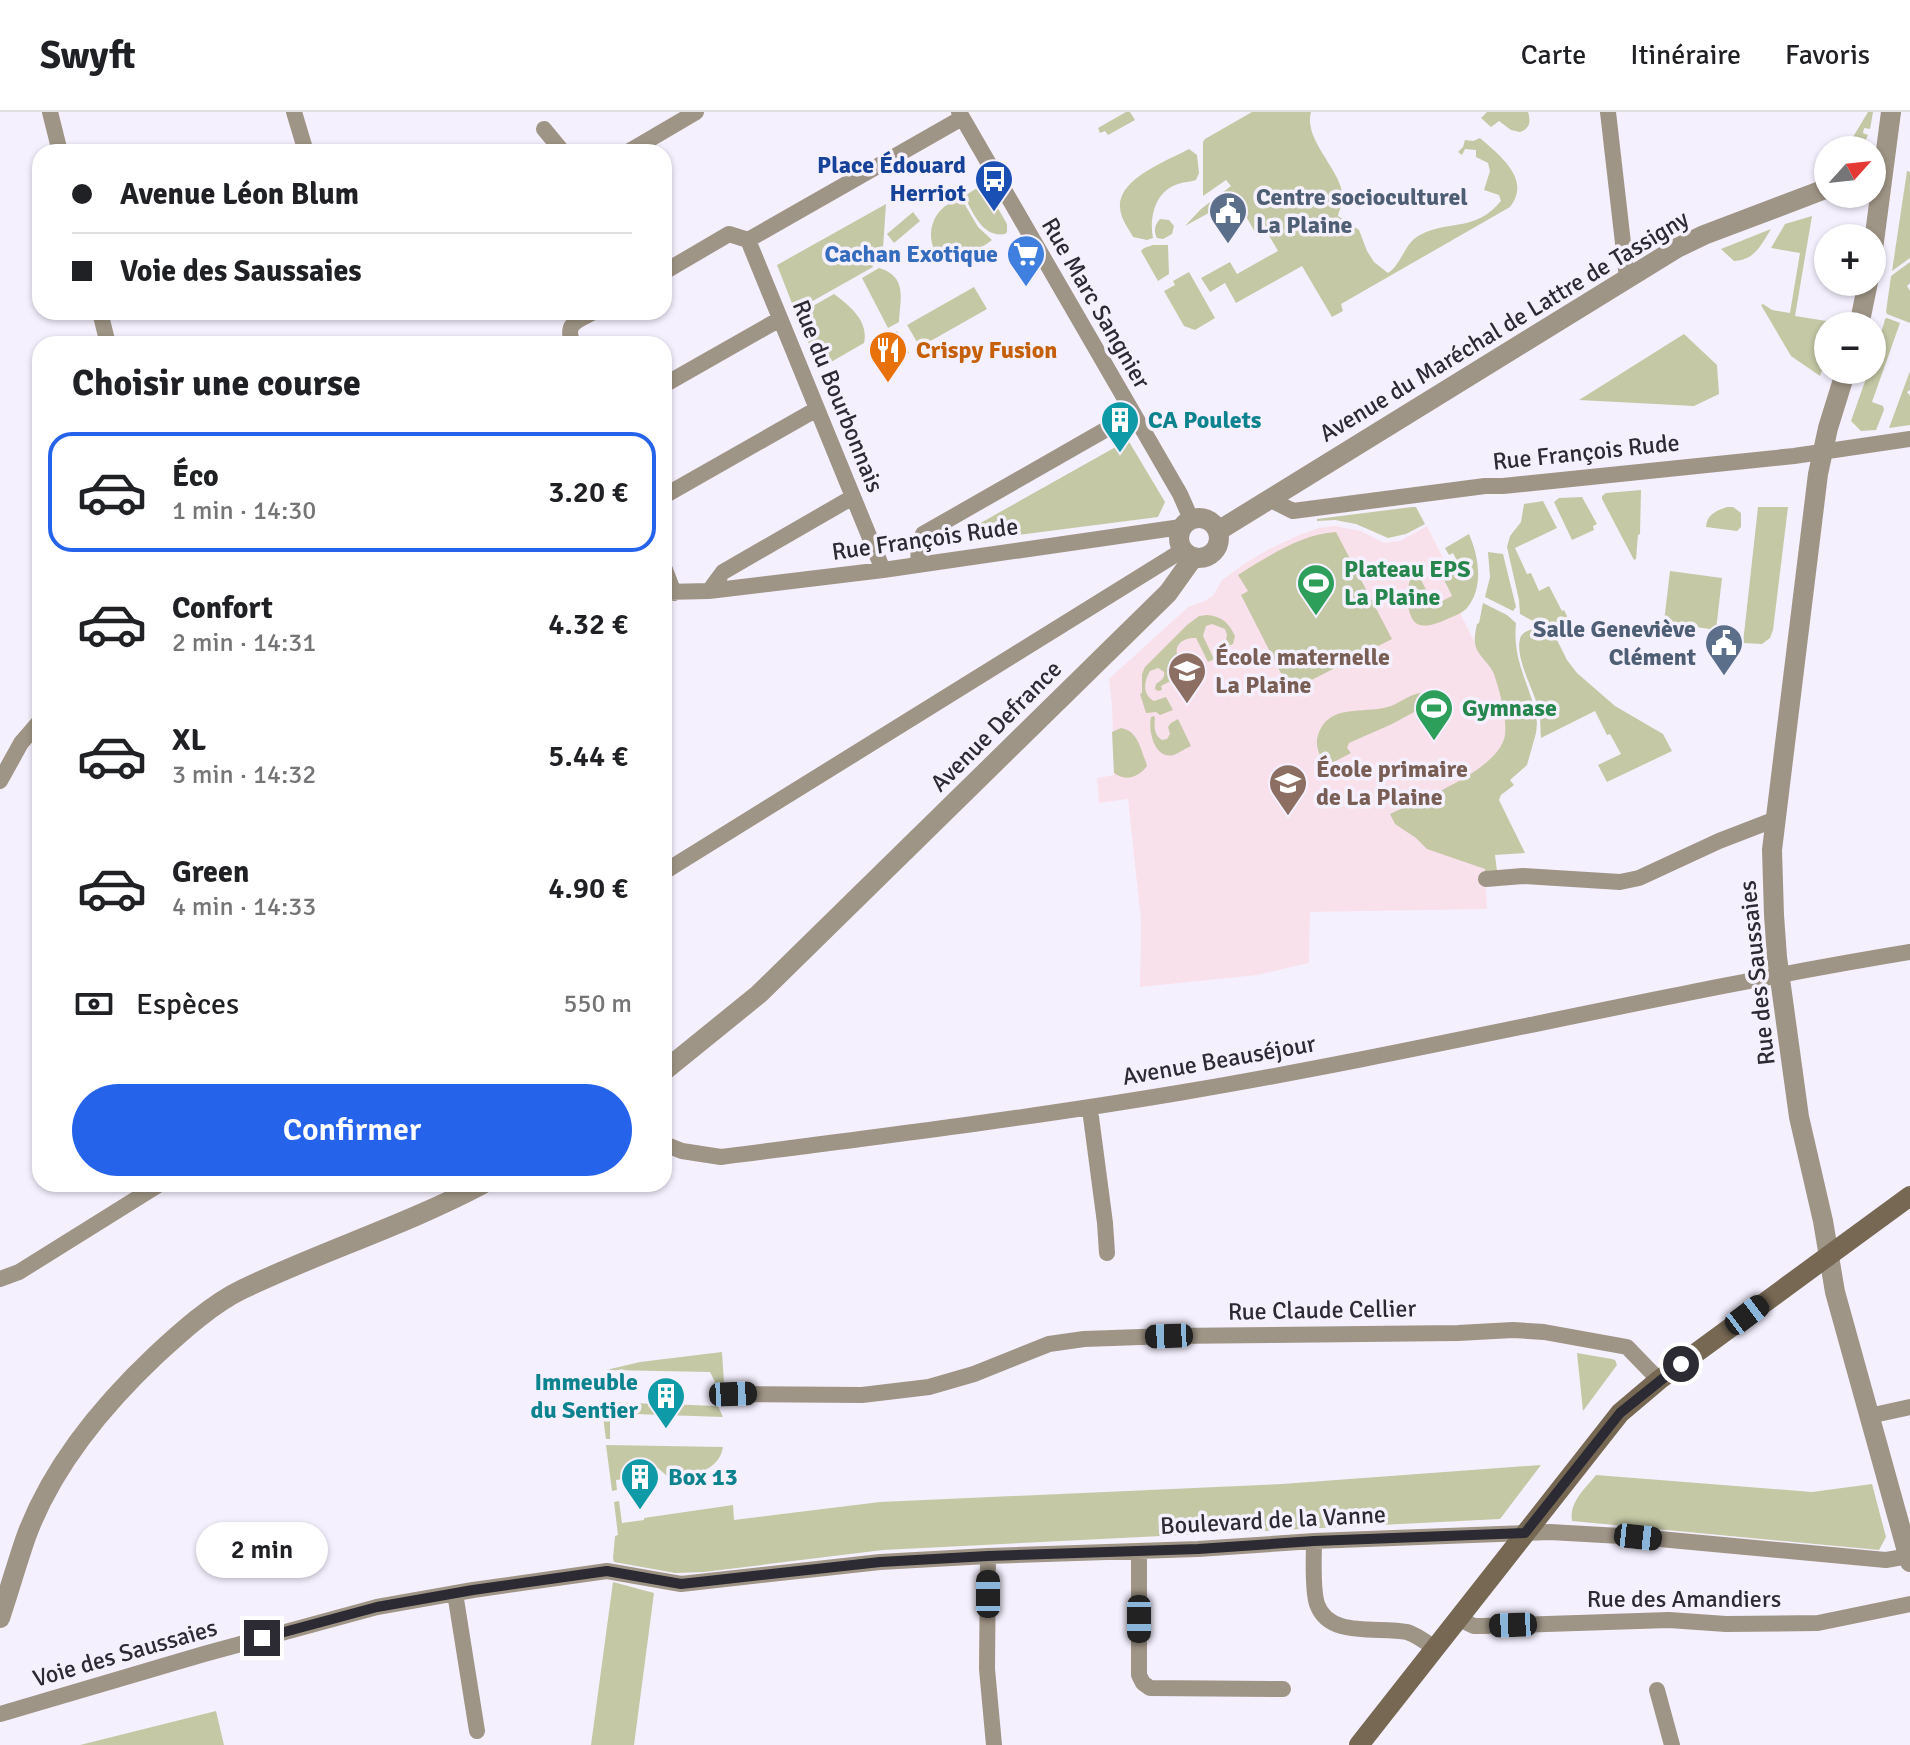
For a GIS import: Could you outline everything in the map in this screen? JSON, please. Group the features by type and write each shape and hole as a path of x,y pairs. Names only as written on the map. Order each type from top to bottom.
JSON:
{"main road":[{"path":"1359,1745 1620,1413 1659,1380 1910,1196"}],"street":[{"path":"50,112 58,144"},
{"path":"294,112 304,144"},
{"path":"642,144 696,112"},
{"path":"1608,112 1627,278"},
{"path":"1885,136 1891,112"},
{"path":"672,267 729,234 748,240 960,115"},
{"name":"Rue Marc Sangnier","path":"960,115 1180,494 1186,523"},
{"path":"544,129 556,144"},
{"name":"Avenue du Maréchal de Lattre de Tassigny","path":"1218,531 1627,278 1704,235 1814,193"},
{"name":"Rue du Bourbonnais","path":"748,240 883,570"},
{"path":"672,380 780,319"},
{"path":"570,336 572,324 579,320"},
{"name":"Rue des Saussaies","path":"1842,384 1822,451 1816,487 1776,819 1772,863 1774,915 1779,976 1799,1117 1835,1292 1909,1558"},
{"path":"672,491 817,409"},
{"path":"918,565 919,543 923,534 1133,414"},
{"name":"Rue François Rude","path":"1269,499 1293,511 1485,486 1910,439"},
{"path":"709,591 723,572 853,497"},
{"path":"672,867 1188,554 1206,557 1211,554 1218,544 1218,531 1211,521 1204,518 1186,523 1178,539 1188,554"},
{"name":"Rue François Rude","path":"672,593 883,570 1186,523"},
{"name":"Avenue Defrance","path":"672,1065 759,994 1168,593 1188,554"},
{"path":"0,781 21,743 32,730"},
{"path":"1486,879 1523,876 1620,882 1639,878 1776,819"},
{"name":"Avenue Beauséjour","path":"672,1147 721,1157 1185,1092 1910,952"},
{"path":"1091,1117 1107,1253"},
{"path":"0,1279 19,1272 147,1192"},
{"path":"0,1618 27,1534 53,1481 89,1426 127,1382 172,1340 240,1290 466,1192"},
{"path":"1888,1212 1910,1213"},
{"name":"Rue Claude Cellier","path":"727,1394 840,1395 937,1386 1049,1344 1084,1339 1504,1330 1531,1331 1627,1347 1659,1380"},
{"path":"1869,1416 1910,1407"},
{"name":"Boulevard de la Vanne","path":"734,1579 880,1562 1550,1532 1886,1560 1909,1558"},
{"path":"1314,1541 1316,1601 1325,1616 1343,1627 1406,1632 1434,1648"},
{"path":"1139,1551 1139,1675 1143,1683 1150,1688 1283,1689"},
{"path":"988,1556 987,1669 994,1745"},
{"name":"Voie des Saussaies","path":"0,1714 377,1607 607,1571 681,1584 734,1579"},
{"path":"455,1593 477,1731"},
{"name":"Rue des Amandiers","path":"1457,1618 1474,1626 1669,1620 1726,1624 1818,1623 1910,1604"},
{"path":"1657,1690 1672,1745"}],"shaded area":[{"path":"1335,526 1361,531 1384,543 1400,541 1427,526 1443,558 1440,560 1443,566 1438,569 1478,649 1495,670 1507,718 1507,735 1485,869 1487,909 1310,912 1309,963 1257,975 1140,987 1141,921 1128,799 1099,803 1097,778 1114,775 1109,679 1188,607 1213,596 1222,580 1247,562 1299,535"}],"green space":[{"path":"1130,112 1135,120 1108,135 1105,131 1100,133 1098,128"},
{"path":"1252,112 1311,112 1312,133 1341,186 1343,200 1338,216 1359,230 1374,262 1388,273 1410,243 1420,235 1481,218 1501,201 1499,195 1484,190 1490,171 1488,163 1476,157 1476,150 1465,149 1462,155 1458,152 1465,140 1480,138 1504,160 1515,177 1516,197 1510,207 1341,304 1343,311 1332,317 1302,266 1236,303 1225,283 1210,292 1201,278 1230,262 1237,274 1278,251 1267,232 1257,236 1236,198 1185,226 1231,186 1226,180 1203,196 1203,142"},
{"path":"1487,112 1528,112 1529,124 1520,132 1511,130 1499,121 1491,127 1481,118"},
{"path":"1868,112 1873,112 1870,129 1864,128 1863,133 1868,136 1854,136"},
{"path":"1189,149 1197,155 1199,173 1196,180 1170,188 1159,199 1153,214 1153,238 1133,237 1120,208 1126,188 1145,172"},
{"path":"1907,171 1910,172 1910,258 1892,271"},
{"path":"984,184 1007,224 1005,234 984,228 964,196"},
{"path":"961,198 978,227 992,240 968,253 940,257 931,240 934,219 945,207"},
{"path":"886,204 883,248 878,257 869,258 873,267 795,311 777,265"},
{"path":"913,212 920,221 894,243 887,234"},
{"path":"1812,216 1795,316 1814,319 1814,372 1791,356 1761,305 1790,313 1800,253 1771,248 1785,224"},
{"path":"1160,219 1169,220 1174,226 1172,234 1163,239 1157,238 1155,232"},
{"path":"1771,229 1757,251 1747,258 1734,261 1721,249"},
{"path":"1153,245 1168,245 1169,274 1158,281 1141,251"},
{"path":"1910,262 1910,283 1907,286 1910,291 1910,323 1886,312 1891,276"},
{"path":"879,268 894,277 900,289 899,322 888,328 862,278"},
{"path":"1189,272 1215,318 1195,330 1184,326 1164,291 1175,285 1173,281"},
{"path":"974,287 987,309 920,347 907,325"},
{"path":"834,294 861,321 864,343 819,369 797,315"},
{"path":"1886,318 1900,323 1886,362"},
{"path":"897,331 909,353 891,364 878,341"},
{"path":"1684,334 1717,365 1719,394 1694,406 1579,400"},
{"path":"1910,371 1910,390 1907,392 1910,396 1910,425 1889,428"},
{"path":"1864,384 1878,384 1872,402 1883,406 1884,410 1876,430 1861,431 1851,421"},
{"path":"1128,440 1165,502 1158,517 979,540 977,525"},
{"path":"1641,490 1640,534 1634,560 1602,496"},
{"path":"1582,497 1597,524 1593,526 1594,530 1572,540 1554,502 1559,498"},
{"path":"1543,501 1557,528 1515,548 1539,591 1549,586 1572,626 1535,622 1520,614 1507,547 1510,536 1521,522 1524,504"},
{"path":"1416,507 1425,524 1406,534 1388,538 1356,524 1317,521 1317,519"},
{"path":"1727,507 1741,513 1741,527 1737,531 1706,527 1710,516"},
{"path":"1758,507 1788,507 1773,630 1770,638 1762,644 1743,643"},
{"name":"Plateau EPS La Plaine","path":"1336,532 1392,639 1290,691 1241,595 1248,591 1238,575 1297,542"},
{"path":"1469,534 1478,572 1472,600 1463,612 1442,621 1426,625 1415,623 1408,606 1410,580 1418,574 1434,605 1452,596 1443,578 1451,574 1447,565 1456,559 1445,548"},
{"path":"1488,552 1503,554 1516,607 1513,611 1485,597 1490,577"},
{"path":"1670,571 1722,578 1716,630 1664,622"},
{"path":"1483,603 1516,623 1517,651 1537,723 1527,765 1510,780 1514,785 1499,800 1525,853 1495,855 1497,871 1485,872 1485,869 1427,849 1395,824 1390,814 1474,772 1500,748 1505,735 1501,696 1494,674 1475,643"},
{"path":"1207,615 1227,624 1235,636 1233,644 1226,647 1225,629 1212,624 1206,626 1203,636 1214,659 1208,662 1196,638 1182,641 1178,645 1177,655 1180,660 1196,668 1161,686 1162,690 1158,691 1156,684 1163,678 1164,672 1158,668 1150,671 1145,683 1147,695 1154,701 1166,697 1173,710 1160,715 1156,712 1146,713 1140,694 1145,667 1187,625 1199,616"},
{"path":"1540,626 1551,628 1577,673 1615,706 1663,734 1672,751 1607,782 1598,765 1621,754 1595,711 1541,738 1539,711 1522,664 1519,646 1523,634"},
{"path":"1420,693 1430,700 1429,704 1349,743 1347,748 1351,753 1330,764 1321,758 1317,747 1318,736 1327,720 1343,713 1391,706"},
{"path":"1154,716 1159,738 1167,739 1170,734 1168,727 1178,719 1191,746 1174,755 1157,749 1150,723"},
{"path":"1121,728 1135,736 1147,766 1132,777 1114,773 1112,732"},
{"path":"722,1352 724,1383 716,1384 710,1372 606,1370 640,1362"},
{"path":"1577,1353 1612,1359 1617,1365 1583,1411"},
{"path":"601,1402 660,1404 660,1415 611,1413 607,1418 610,1421 610,1439 606,1439"},
{"path":"664,1404 718,1406 723,1417 664,1415"},
{"path":"606,1445 723,1447 716,1462 703,1471 669,1478 658,1468 624,1473 625,1479 616,1480 617,1490 612,1491"},
{"path":"1541,1465 1500,1519 883,1550 704,1572 675,1573 614,1562 613,1558 615,1536 618,1535 614,1502 619,1501 622,1523 733,1505 734,1520 880,1502 1282,1484"},
{"path":"1596,1475 1812,1492 1872,1484 1886,1537 1879,1550 1572,1521 1575,1502"},
{"path":"613,1582 654,1593 634,1745 591,1745"},
{"path":"216,1711 224,1745 80,1745"}],"place":[{"name":"Place Édouard Herriot","path":"994,213"},
{"name":"Centre socioculturel La Plaine","path":"1228,245"},
{"name":"Cachan Exotique","path":"1026,288"},
{"name":"Crispy Fusion","path":"888,384"},
{"name":"CA Poulets","path":"1120,454"},
{"name":"Plateau EPS La Plaine","path":"1316,617"},
{"name":"Salle Geneviève Clément","path":"1724,677"},
{"name":"École maternelle La Plaine","path":"1187,705"},
{"name":"Gymnase","path":"1434,742"},
{"name":"École primaire de La Plaine","path":"1288,817"},
{"name":"Immeuble du Sentier","path":"666,1430"},
{"name":"Box 13","path":"640,1511"}],"route":[{"path":"262,1638 377,1607 607,1571 681,1584 880,1562 1525,1533 1620,1413 1681,1364"}]}
